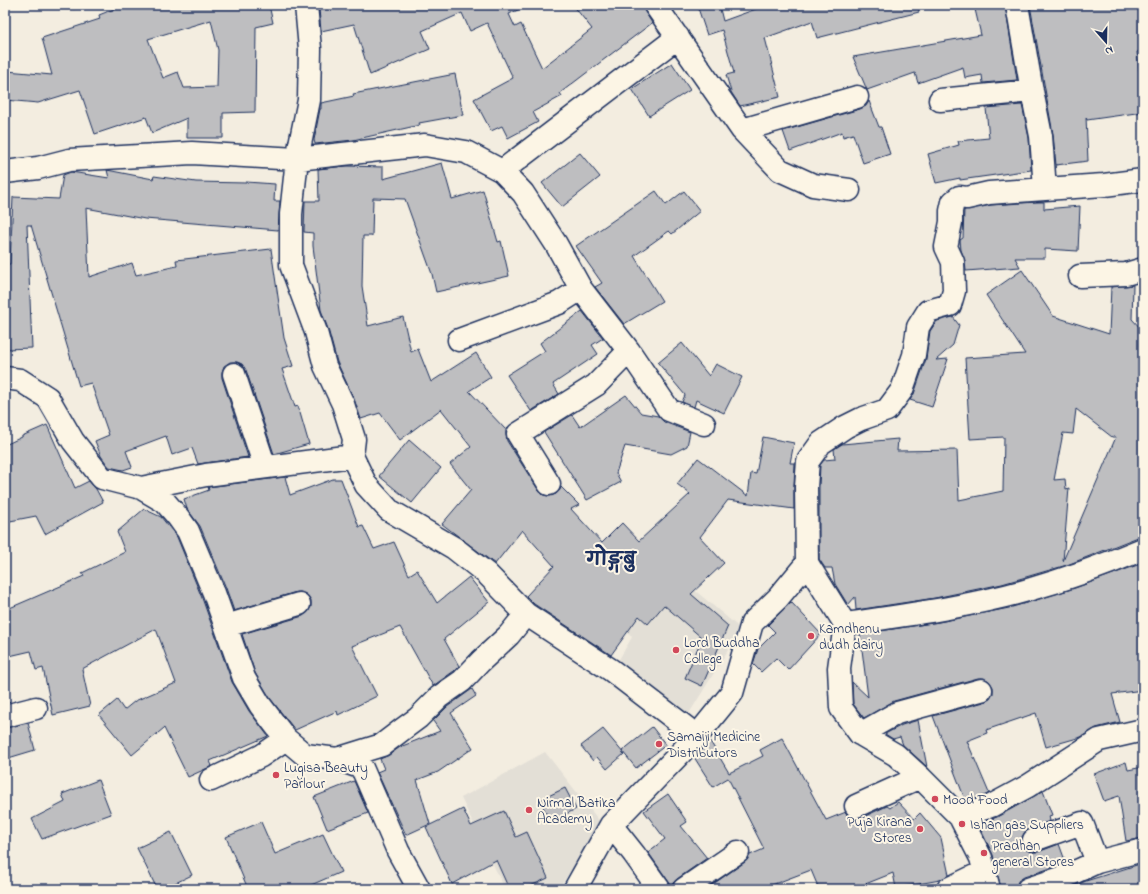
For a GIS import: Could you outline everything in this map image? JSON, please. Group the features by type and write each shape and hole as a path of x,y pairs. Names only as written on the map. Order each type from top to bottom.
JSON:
{"street":[{"path":"306,5 310,49 309,100 297,159 291,214 291,265 316,332 325,366 348,418 354,439 352,456 366,485 389,510 454,548 487,574 526,614 612,670 697,736"},
{"path":"655,5 742,130 780,170 813,185 849,190"},
{"path":"1017,5 1041,136 1045,189"},
{"path":"502,171 678,37"},
{"path":"940,100 1032,91"},
{"path":"742,130 857,97"},
{"path":"5,172 38,168 69,160 192,153 297,159 425,145 466,152 502,171 523,193 556,244 581,288 629,351 669,410 704,424"},
{"path":"948,889 987,880 981,858 960,817 896,755 860,734 841,708 839,668 845,624 807,563 806,487 808,461 821,443 861,419 887,410 902,390 914,355 918,327 928,311 950,305 954,291 953,262 946,246 953,202 959,198 967,198 989,193 1104,185 1143,180"},
{"path":"1080,276 1126,274 1143,269"},
{"path":"459,340 559,303 581,288"},
{"path":"549,484 518,434 596,385 629,351"},
{"path":"234,374 265,467"},
{"path":"5,378 20,380 48,398 73,441 102,478 141,488 165,502 188,531 214,592 244,678 260,705 286,740 305,755 336,759 362,768 398,851 419,889"},
{"path":"141,488 206,475 352,456"},
{"path":"845,624 938,610 1028,590 1102,566 1143,550"},
{"path":"575,889 611,825 697,736 732,693 752,623 778,598 807,563"},
{"path":"226,626 299,604"},
{"path":"336,759 382,745 402,728 418,718 439,697 462,680 509,635 526,614"},
{"path":"860,734 897,713 981,690"},
{"path":"5,716 36,708"},
{"path":"960,817 991,806 1028,786 1099,740 1143,730"},
{"path":"211,780 261,756 286,740"},
{"path":"856,806 920,777"},
{"path":"1034,840 1082,823 1097,862"},
{"path":"611,825 659,889"},
{"path":"1028,889 1064,877 1097,862 1143,850"},
{"path":"684,889 738,852"}],"shaded area":[{"path":"71,5 89,5 73,11"},
{"name":"Lord Buddha College","path":"655,557 741,629 685,720 617,663 632,637 599,612"},
{"name":"Nirmal Batika Academy","path":"545,752 601,823 583,854 558,889 505,889 461,798"}],"building":[{"path":"124,5 269,5 273,23 256,27 255,112 223,113 223,138 187,138 187,118 152,133 146,117 95,134 80,90 38,103 5,100 7,71 52,75 42,38 100,19 99,15","holes":["211,20 218,50 217,87 184,88 178,72 163,78 148,39"]},
{"path":"335,5 529,5 509,14 515,27 521,24 542,68 592,29 573,5 643,5 645,12 652,23 560,93 562,96 533,112 538,122 508,138 502,126 491,131 474,99 513,78 487,23 470,31 462,13 422,31 430,49 370,75 354,24 321,31 319,9"},
{"path":"697,5 719,5 723,21 767,5 918,5 919,12 817,38 812,21 765,38 780,97 740,106 731,92 726,75 734,73 722,30 707,35"},
{"path":"974,5 1005,5 1017,80 983,83 982,75 965,78 963,67 918,83 915,73 867,90 853,57 981,35"},
{"path":"1030,5 1143,5 1143,51 1137,52 1143,112 1087,120 1086,117 1088,161 1056,165 1053,134"},
{"path":"672,63 690,90 649,116 632,89"},
{"path":"455,74 463,115 419,123 420,125 353,140 315,144 314,140 321,103 354,96 353,94"},
{"path":"869,101 879,127 881,127 890,154 863,163 853,134 843,137 842,132 790,151 783,131 860,109 866,106"},
{"path":"1022,105 1029,138 1031,170 960,180 960,178 936,183 928,154 959,145 958,141 989,138 986,108"},
{"path":"580,153 600,177 562,207 542,183"},
{"path":"442,163 452,199 483,190 498,242 501,241 509,276 436,292 432,274 405,199 373,198 372,236 363,236 362,286 368,326 403,317 411,352 418,349 431,382 476,353 491,377 469,391 506,430 507,441 539,491 543,495 550,496 556,494 561,487 579,505 571,509 602,543 622,523 639,541 690,494 677,484 698,458 748,496 751,473 756,474 763,437 794,443 790,463 795,463 794,509 728,500 700,537 724,563 691,594 728,626 702,686 685,678 702,638 664,605 648,624 639,616 611,655 534,604 526,596 554,566 522,530 495,564 442,524 471,490 450,464 471,447 441,409 400,440 380,413 361,419 354,399 337,362 321,310 313,246 313,233 304,232 305,201 319,201 318,169 347,166 383,167 383,179"},
{"path":"107,170 153,179 154,176 196,182 246,182 275,184 274,201 280,201 278,230 145,219 86,208 89,277 132,263 136,275 177,266 176,260 271,249 284,338 293,366 282,369 295,407 298,406 309,444 274,454 246,370 242,364 230,362 224,366 222,378 248,457 198,464 192,448 172,455 166,436 126,451 132,467 123,470 109,467 101,456 95,441 109,435 91,383 79,386 31,225 27,225 32,348 5,349 5,264 10,264 13,197 59,199 63,175 71,172 109,178"},
{"path":"656,191 666,205 684,191 700,211 672,234 669,231 634,256 662,301 624,324 595,287 602,283 576,246"},
{"path":"1044,202 1044,209 1080,206 1078,251 1045,249 1045,258 1015,258 1020,267 966,271 960,240 963,238 964,210 991,205"},
{"path":"1022,270 1053,316 1109,334 1111,287 1133,285 1132,319 1143,331 1143,537 1138,537 1067,565 1002,584 935,598 856,610 855,597 848,605 835,584 832,568 825,568 819,559 820,465 824,460 835,459 834,449 842,444 898,439 897,451 957,450 959,500 1003,491 1004,437 970,439 965,358 1025,354 986,295","holes":["1076,409 1112,437 1116,437 1063,561 1069,488 1066,489 1065,479 1054,480 1063,433 1073,434"]},
{"path":"582,311 603,338 592,345 598,354 553,384 559,394 531,411 507,375 545,351 540,343"},
{"path":"953,317 959,325 953,345 936,360 948,359 932,407 910,400 914,394 926,359 930,331 937,321"},
{"path":"682,343 709,376 716,364 742,377 724,413 696,400 694,407 682,402 685,395 658,363"},
{"path":"626,395 641,413 658,416 664,422 690,432 687,446 671,454 625,446 616,473 621,482 587,500 544,432 572,415 580,427"},
{"path":"47,425 75,488 89,481 96,489 103,502 45,534 36,516 5,522 5,445"},
{"path":"409,440 441,468 412,503 379,476"},
{"path":"285,477 290,495 333,479 341,479 359,527 363,526 374,549 394,542 409,575 417,570 437,603 469,577 489,602 444,639 459,666 454,671 433,686 400,627 352,646 377,696 338,715 337,711 295,730 270,698 255,673 242,634 303,616 311,607 311,600 307,595 301,592 296,592 234,611 200,526 187,509 184,499 209,490 208,487"},
{"path":"144,509 161,517 177,537 202,598 232,682 249,711 268,736 210,761 212,766 188,777 164,728 132,755 99,715 117,700 124,710 135,701 176,683 156,629 82,669 90,706 53,715 43,668 36,670 31,651 5,657 5,610 84,576 82,573 125,552 117,532"},
{"path":"1143,563 1143,690 1112,694 1120,722 1096,728 1081,737 1046,747 1036,713 986,730 987,733 967,741 989,793 986,795 966,802 933,716 990,699 993,694 993,687 989,681 984,678 978,678 894,701 864,718 853,704 852,682 868,697 860,634 939,622 1009,608 1075,588"},
{"path":"791,602 821,634 788,670 776,658 761,672 753,664 758,649 775,632 768,625"},
{"path":"472,689 476,696 451,713 473,748 438,772 417,780 430,824 406,835 377,772 384,769 380,759 389,755 400,747 440,731 433,721 447,707"},
{"path":"918,720 927,767 903,745 900,737 893,739 885,734 902,725"},
{"path":"28,723 35,750 5,759 5,728"},
{"path":"652,727 666,745 636,768 622,751"},
{"path":"603,729 624,754 607,769 597,757 593,761 581,746"},
{"path":"782,738 826,820 846,812 847,815 854,818 861,818 887,806 890,808 898,802 914,819 920,813 941,838 949,875 940,880 896,888 893,873 853,889 819,889 811,870 761,889 706,889 745,862 750,855 764,849 728,778 713,787 694,757 710,741 729,773 763,756 760,750"},
{"path":"1126,762 1128,770 1143,767 1143,838 1126,841 1119,796 1104,801 1094,774"},
{"path":"98,780 111,814 42,839 32,819 65,802 62,794"},
{"path":"354,781 368,813 327,829 314,797"},
{"path":"565,788 576,809 550,822 540,800"},
{"path":"1043,791 1052,815 1049,816 1050,821 1030,828 1025,832 1022,837 1022,844 1026,850 1038,852 1059,844 1066,863 1024,877 1018,881 1016,889 1001,889 993,855 978,824 997,817"},
{"path":"668,794 687,822 681,826 707,858 677,879 673,883 672,889 669,882 648,852 665,839 644,811"},
{"path":"463,809 471,826 504,811 516,837 527,832 548,878 524,889 509,889 496,860 452,884 426,827"},
{"path":"261,822 275,854 323,834 341,872 302,889 248,889 226,837"},
{"path":"171,832 192,875 163,889 157,889 137,848"},
{"path":"1143,863 1143,889 1076,889 1075,886 1086,881"},
{"path":"640,884 644,889 631,889"}],"place":[{"name":"Kamdhenu dudh dairy","path":"811,636"},
{"name":"Lord Buddha College","path":"676,650"},
{"name":"Samaiji Medicine Distributors","path":"659,744"},
{"name":"Lugisa Beauty Parlour","path":"276,775"},
{"name":"Mood Food","path":"935,799"},
{"name":"Nirmal Batika Academy","path":"529,810"},
{"name":"Ishan gas Suppliers","path":"962,824"},
{"name":"Puja Kirana Stores","path":"920,829"},
{"name":"Pradhan general Stores","path":"984,853"}],"district":[{"name":"गोङ्गबु","path":"611,559"}]}
